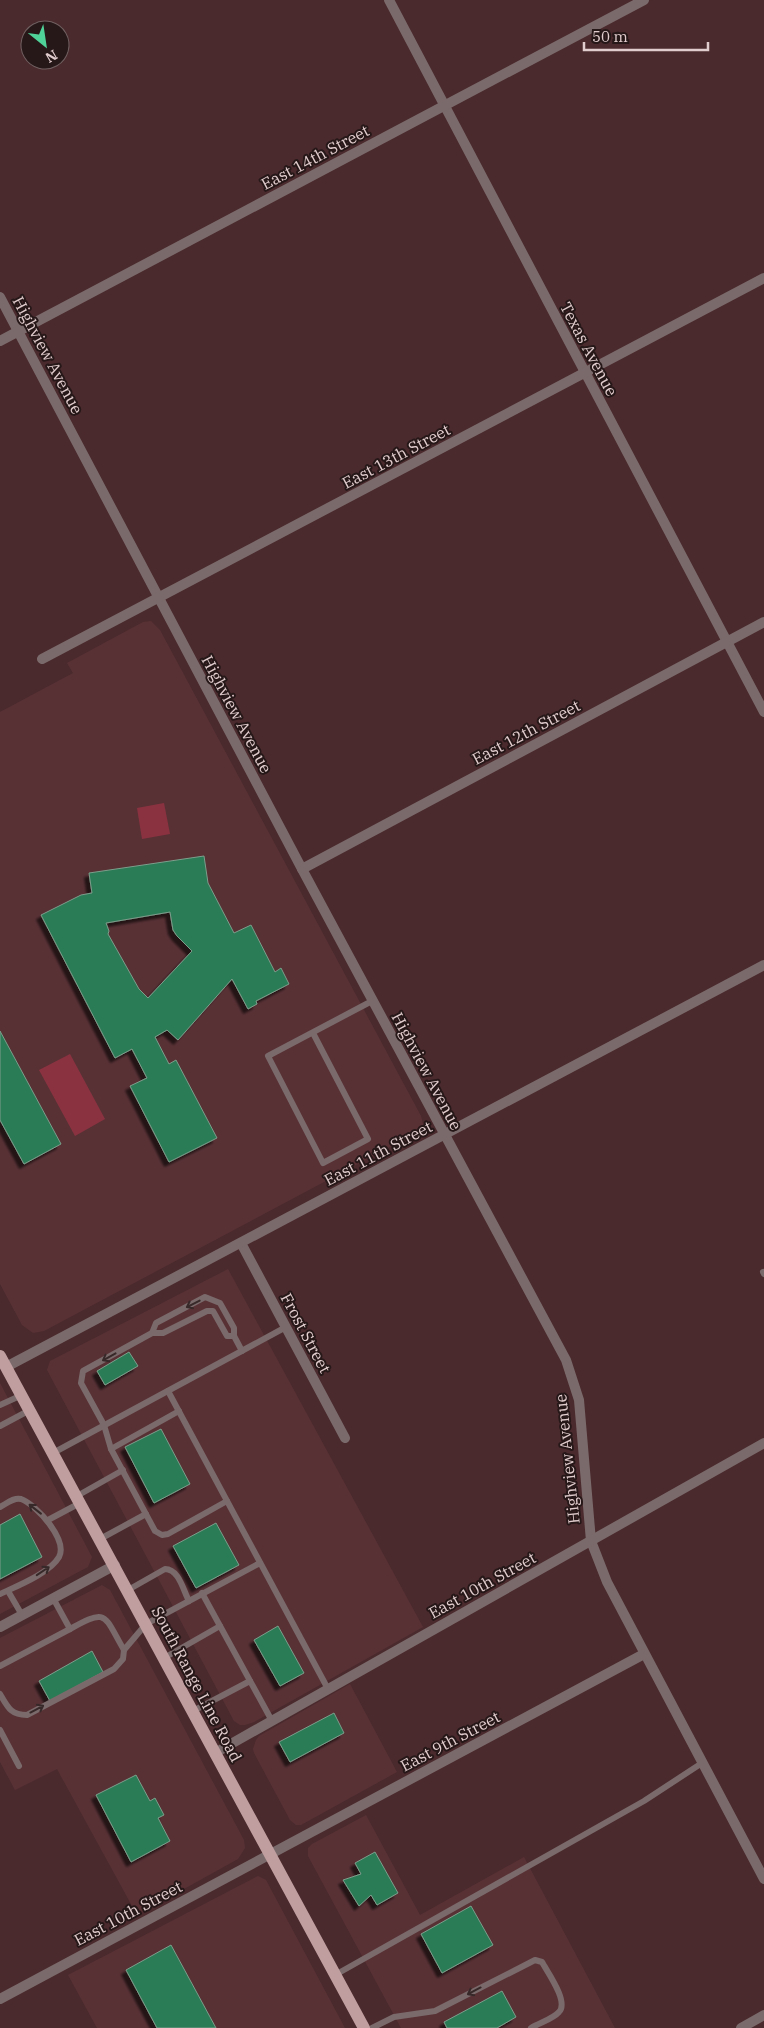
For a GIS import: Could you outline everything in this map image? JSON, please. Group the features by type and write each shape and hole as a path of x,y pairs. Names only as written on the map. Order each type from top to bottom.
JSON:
{"main road":[{"name":"South Range Line Road","path":"3,1361 364,2028"}],"street":[{"name":"Texas Avenue","path":"389,0 764,712"},
{"name":"East 14th Street","path":"0,341 644,0"},
{"name":"East 13th Street","path":"42,659 764,278"},
{"name":"Highview Avenue","path":"0,297 372,1001 566,1360 579,1400 591,1540 607,1582 764,1879"},
{"name":"East 12th Street","path":"302,869 764,622"},
{"name":"East 11th Street","path":"3,1361 241,1243 764,965"},
{"name":"Frost Street","path":"241,1243 346,1438"},
{"name":"East 10th Street","path":"215,1753 764,1443"},
{"path":"0,1627 115,1565"},
{"name":"East 9th Street","path":"270,1854 644,1654"},
{"name":"East 10th Street","path":"0,1999 270,1854"},
{"path":"741,2028 764,2015"}],"lane":[{"path":"313,1033 368,1139 323,1163 268,1056 372,1001"},
{"path":"152,1333 156,1323 205,1297 220,1303 234,1328 234,1336 242,1351"},
{"path":"227,1501 168,1534 162,1535 155,1531 111,1449 104,1425 81,1383 83,1371 152,1333 163,1333 207,1311 213,1311 227,1336 234,1336"},
{"path":"53,1453 286,1327"},
{"path":"168,1391 328,1689"},
{"path":"0,1405 22,1395"},
{"path":"0,1426 30,1410"},
{"path":"111,1449 179,1411"},
{"path":"48,1520 123,1470"},
{"path":"0,1507 15,1498 22,1499 48,1520 62,1549 59,1556 49,1567 36,1576 0,1594"},
{"path":"100,1539 146,1514"},
{"path":"0,1694 7,1707 17,1715 27,1715 114,1669 123,1659 124,1650 146,1624 260,1563"},
{"path":"128,1590 165,1569 170,1569 175,1572 189,1601"},
{"path":"8,1590 22,1615"},
{"path":"202,1594 272,1721"},
{"path":"53,1598 70,1629"},
{"path":"0,1666 93,1616 102,1616 106,1620 124,1650"},
{"path":"164,1658 220,1626"},
{"path":"193,1711 250,1681"},
{"path":"0,1730 19,1766"},
{"path":"335,1975 628,1811 702,1763"},
{"path":"372,2028 394,2017 435,2011 535,1960 542,1962 561,1996 563,2004 560,2012 531,2028"}],"shaded area":[{"path":"151,621 160,630 421,1116 423,1124 416,1133 44,1331 33,1333 22,1325 0,1284 0,712 73,673 67,663 143,622"},
{"path":"164,803 170,834 142,839 137,808"},
{"path":"70,1054 105,1119 75,1136 39,1070"},
{"path":"228,1269 423,1627 254,1722 245,1725 240,1725 234,1721 47,1370 50,1361"},
{"path":"0,1383 92,1557 88,1567 0,1614"},
{"path":"102,1585 110,1590 244,1840 245,1848 238,1859 137,1915 57,1769 15,1790 0,1762 0,1638"},
{"path":"350,1684 397,1772 301,1825 296,1825 290,1820 254,1753 253,1749 256,1740 259,1736"},
{"path":"366,1815 420,1915 524,1857 615,2028 401,2028 308,1856 308,1848 312,1844"},
{"path":"258,1876 266,1880 345,2028 97,2028 68,1975"}],"building":[{"path":"204,856 208,883 234,933 251,925 275,972 281,968 289,984 256,1001 257,1004 248,1009 232,979 178,1040 167,1030 155,1037 169,1064 176,1060 217,1138 169,1162 130,1086 147,1078 132,1049 115,1058 41,915 81,895 92,893 89,873","holes":["170,912 173,930 192,951 148,998 139,989 108,934 109,931 106,923"]},
{"path":"0,1031 61,1144 24,1164 0,1120"},
{"path":"129,1352 138,1366 105,1385 97,1371"},
{"path":"161,1429 190,1484 154,1503 125,1447"},
{"path":"20,1514 42,1557 0,1579 0,1525"},
{"path":"216,1523 239,1565 196,1588 173,1546"},
{"path":"278,1626 304,1673 280,1686 254,1640"},
{"path":"92,1651 103,1672 50,1701 39,1681"},
{"path":"334,1713 344,1733 290,1762 279,1742"},
{"path":"136,1775 150,1801 155,1798 164,1815 158,1818 170,1841 131,1862 96,1795"},
{"path":"375,1852 398,1893 377,1905 371,1895 359,1906 343,1880 361,1874 355,1863"},
{"path":"471,1906 493,1945 442,1973 421,1934"},
{"path":"171,1945 216,2028 157,2028 126,1970"},
{"path":"502,1991 516,2017 497,2028 447,2028 444,2022"}]}
